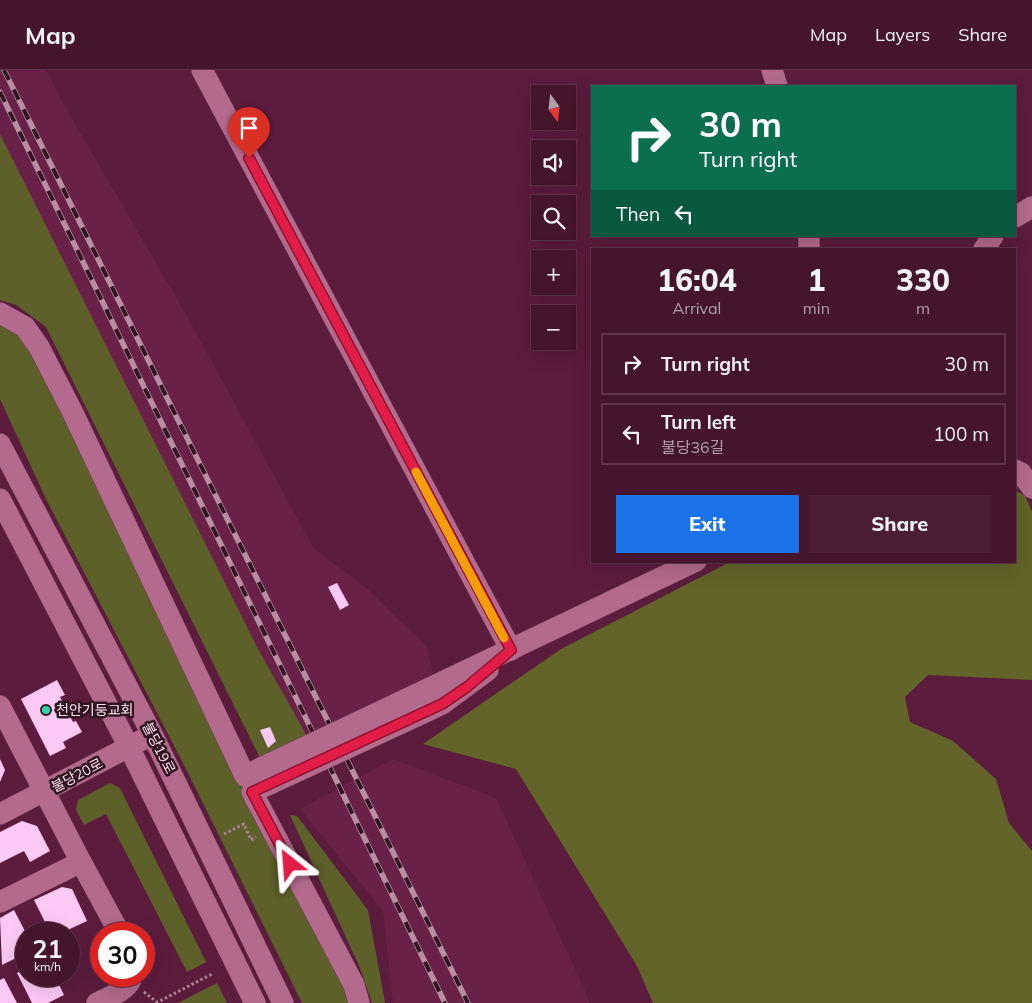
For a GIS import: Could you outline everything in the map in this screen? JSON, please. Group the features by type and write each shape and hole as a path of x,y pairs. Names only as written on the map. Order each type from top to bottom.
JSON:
{"street":[{"path":"202,70 511,650"},
{"path":"772,70 777,85"},
{"path":"1016,216 1032,207"},
{"path":"985,248 992,237"},
{"path":"0,313 25,327 39,347 72,410 244,776 268,775"},
{"name":"불당19로","path":"0,444 152,734 283,1003"},
{"path":"1016,470 1021,473 1032,488"},
{"name":"불당19로","path":"0,499 129,747 254,1003"},
{"path":"359,1003 354,985 252,792 268,775 417,705 511,650 692,563"},
{"path":"2,718 46,791 114,922"},
{"name":"불당20로","path":"0,814 152,734"},
{"path":"0,902 82,862"},
{"path":"97,1003 125,987"}],"path":[{"path":"224,834 244,824 251,840"},
{"path":"156,1003 212,974"}],"shaded area":[{"path":"0,70 46,70 60,98 188,318 314,549 366,588 427,647 435,683 282,756 0,144"},
{"path":"0,134 257,647 308,738 261,760 46,327 16,305 0,300"},
{"path":"0,321 8,325 34,348 353,1003 302,1003 184,765 46,499 0,399"},
{"path":"1016,491 1025,496 1032,511 1032,680 928,675 905,697 910,722 953,741 996,779 1009,823 1032,851 1032,1003 653,1003 637,966 516,769 423,744 561,649 728,563 1016,563"},
{"path":"393,759 496,798 589,1003 393,1003 383,911 300,809"},
{"path":"110,783 120,788 206,962 187,972 106,814 84,825 76,810 78,800"},
{"path":"290,815 297,816 368,910 385,1003 372,1003 360,968"},
{"path":"217,983 227,1003 178,1003"}],"building":[{"path":"337,583 349,605 340,610 328,587"},
{"name":"천안기둥교회","path":"57,680 65,695 60,697 73,722 76,721 82,732 63,742 66,748 50,756 21,699"},
{"path":"270,727 276,741 268,748 260,730"},
{"path":"0,759 5,770 0,782"},
{"path":"22,821 37,826 50,851 30,862 24,851 0,863 0,832"},
{"path":"62,887 72,889 87,921 80,924 80,922 45,922 34,900"},
{"path":"14,910 20,922 15,922 15,958 2,965 0,918"},
{"path":"4,978 17,1003 0,1003 0,980"},
{"path":"24,987 60,987 64,995 48,1003 32,1003"}],"railway":[{"path":"4,70 468,1003"},
{"path":"0,92 445,1003"}],"slow traffic":[{"path":"416,472 504,638"}],"place":[{"name":"천안기둥교회","path":"46,710"}],"route":[{"path":"249,158 511,650 467,687 442,704 252,792 290,864"}]}
